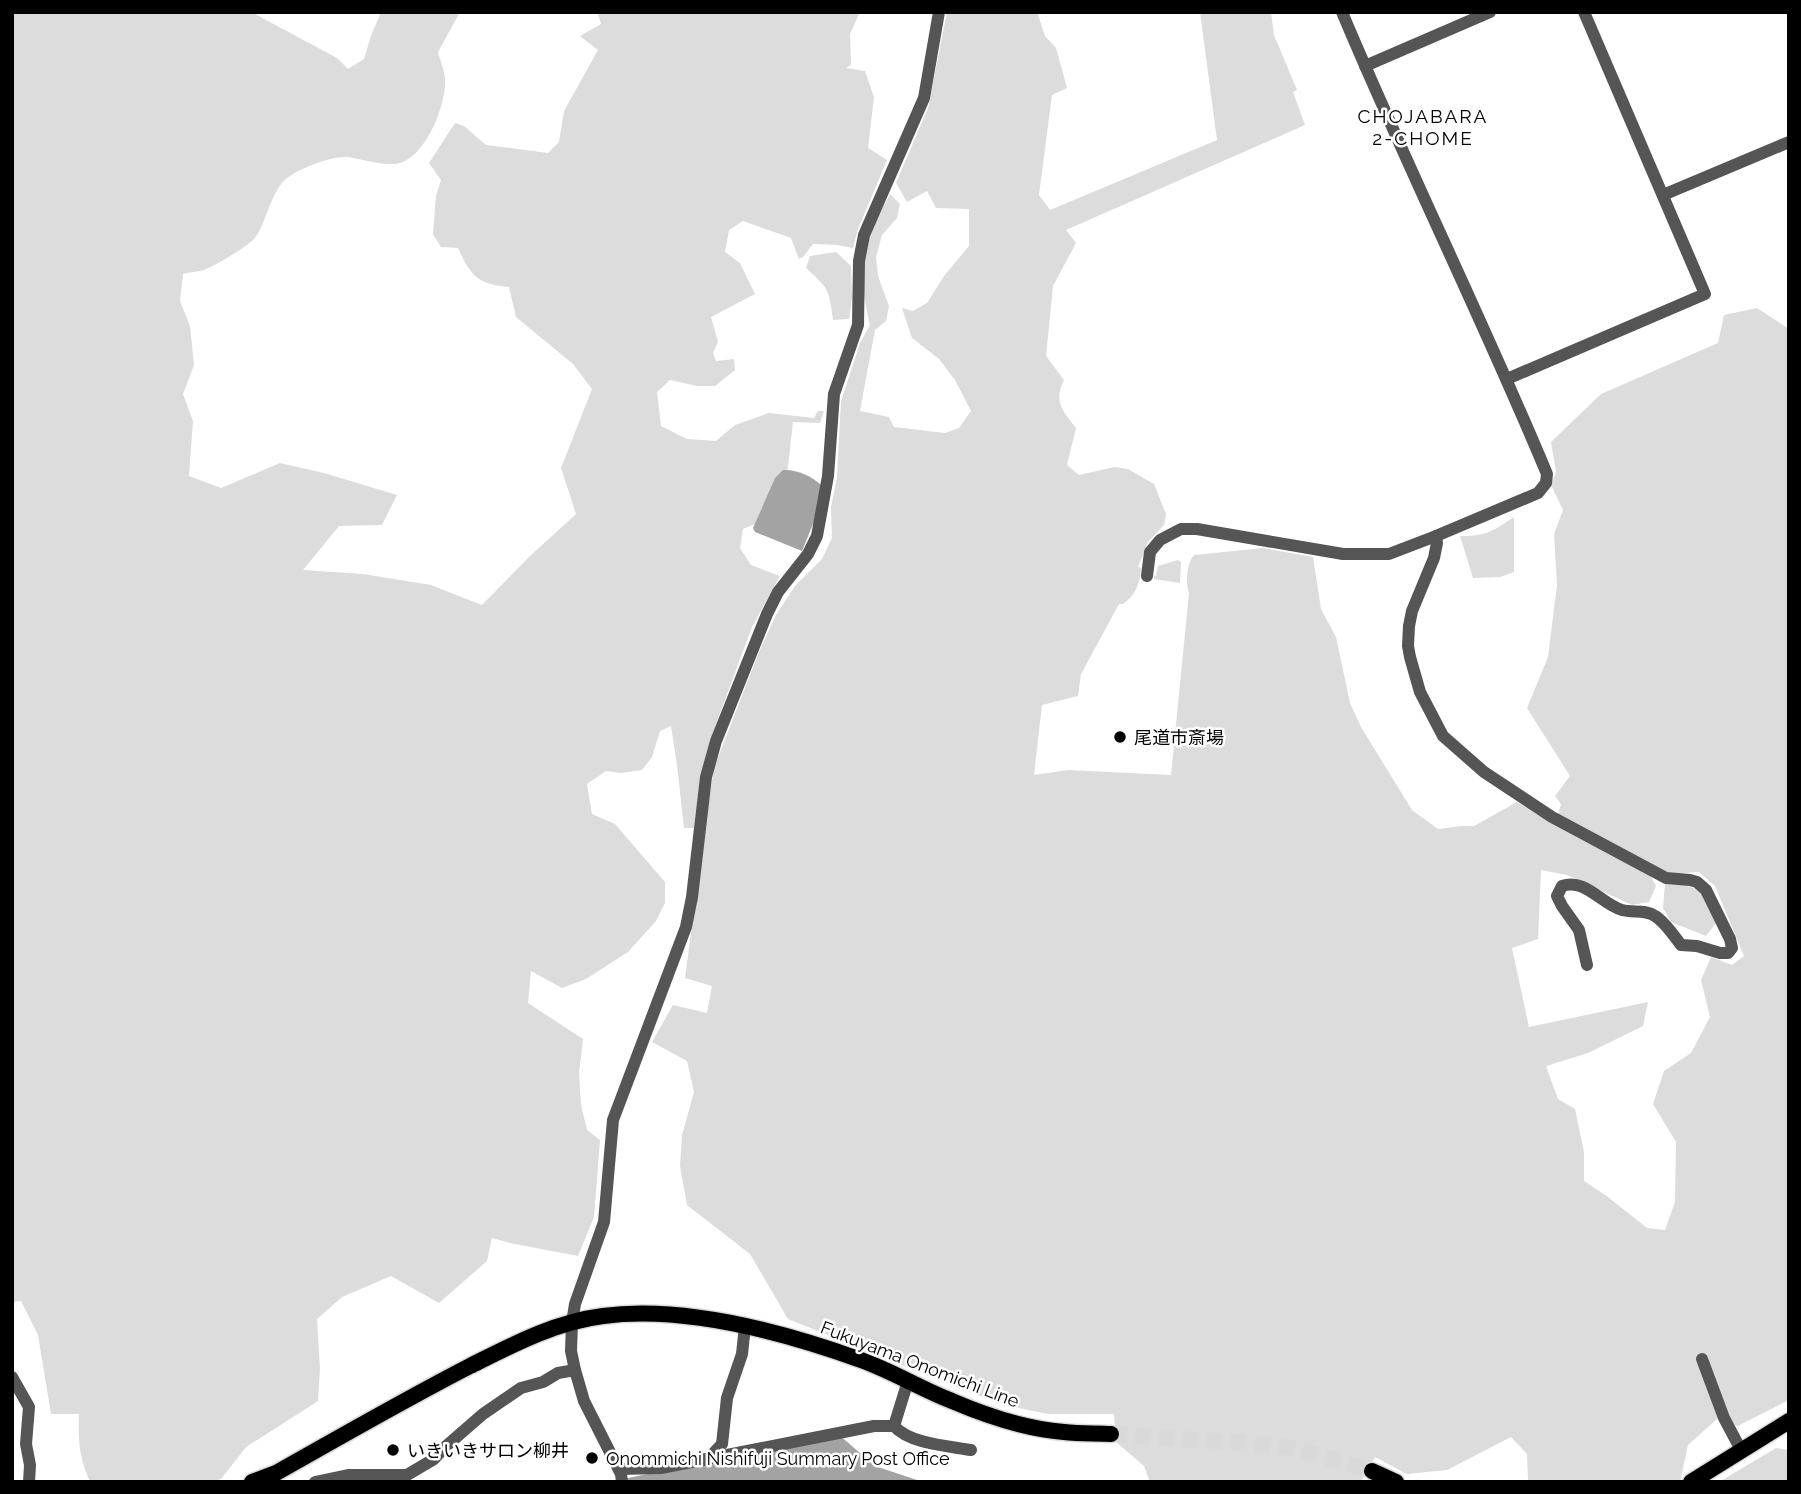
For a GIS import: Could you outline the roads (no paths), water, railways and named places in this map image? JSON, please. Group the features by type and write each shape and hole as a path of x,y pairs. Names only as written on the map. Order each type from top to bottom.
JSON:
{"main road":[{"name":"Fukuyama Onomichi Line","path":"252,1482 274,1477 437,1383 525,1339 603,1316 684,1316 745,1326 812,1342 872,1364 952,1401 999,1418 1062,1432 1111,1434"},
{"path":"1691,1482 1789,1420"},
{"path":"1372,1471 1396,1482"}],"street":[{"path":"939,12 924,98 864,235 859,261 858,326 834,394 828,476 817,536 808,554 778,592 766,614 716,741 706,777 692,898 686,927 613,1120 604,1222 575,1304 571,1351 584,1401 621,1477 874,1426 894,1426 900,1432 916,1439 971,1450"},
{"path":"1147,576 1150,552 1160,540 1181,529 1197,529 1343,554 1389,554 1538,493 1546,483 1546,474 1507,379 1342,12"},
{"path":"1365,66 1490,12"},
{"path":"1507,379 1705,294 1584,12"},
{"path":"1662,195 1789,142"},
{"path":"1436,536 1434,558 1412,611 1408,646 1419,692 1443,736 1484,772 1552,817 1666,877 1697,882 1706,890 1732,948 1728,953 1720,953 1697,946 1681,945 1656,916 1643,911 1621,909 1572,883 1562,886 1557,896 1579,930 1587,965"},
{"path":"707,1460 722,1444 727,1398 742,1354 745,1326"},
{"path":"1702,1359 1724,1418 1741,1450"},
{"path":"315,1482 348,1475 408,1475 433,1459 483,1414 521,1388 543,1382 558,1373 575,1370"},
{"path":"12,1377 29,1407 26,1444 30,1465 29,1482"},
{"path":"894,1426 908,1381"}],"tunnel":[{"path":"1111,1434 1294,1448 1372,1471"}],"place":[{"name":"尾道市斎場","path":"1120,737"},
{"name":"いきいきサロン柳井","path":"393,1450"},
{"name":"Onommichi Nishifuji Summary Post Office","path":"592,1458"}],"district":[{"name":"CHOJABARA 2-CHOME","path":"1423,127"}]}
